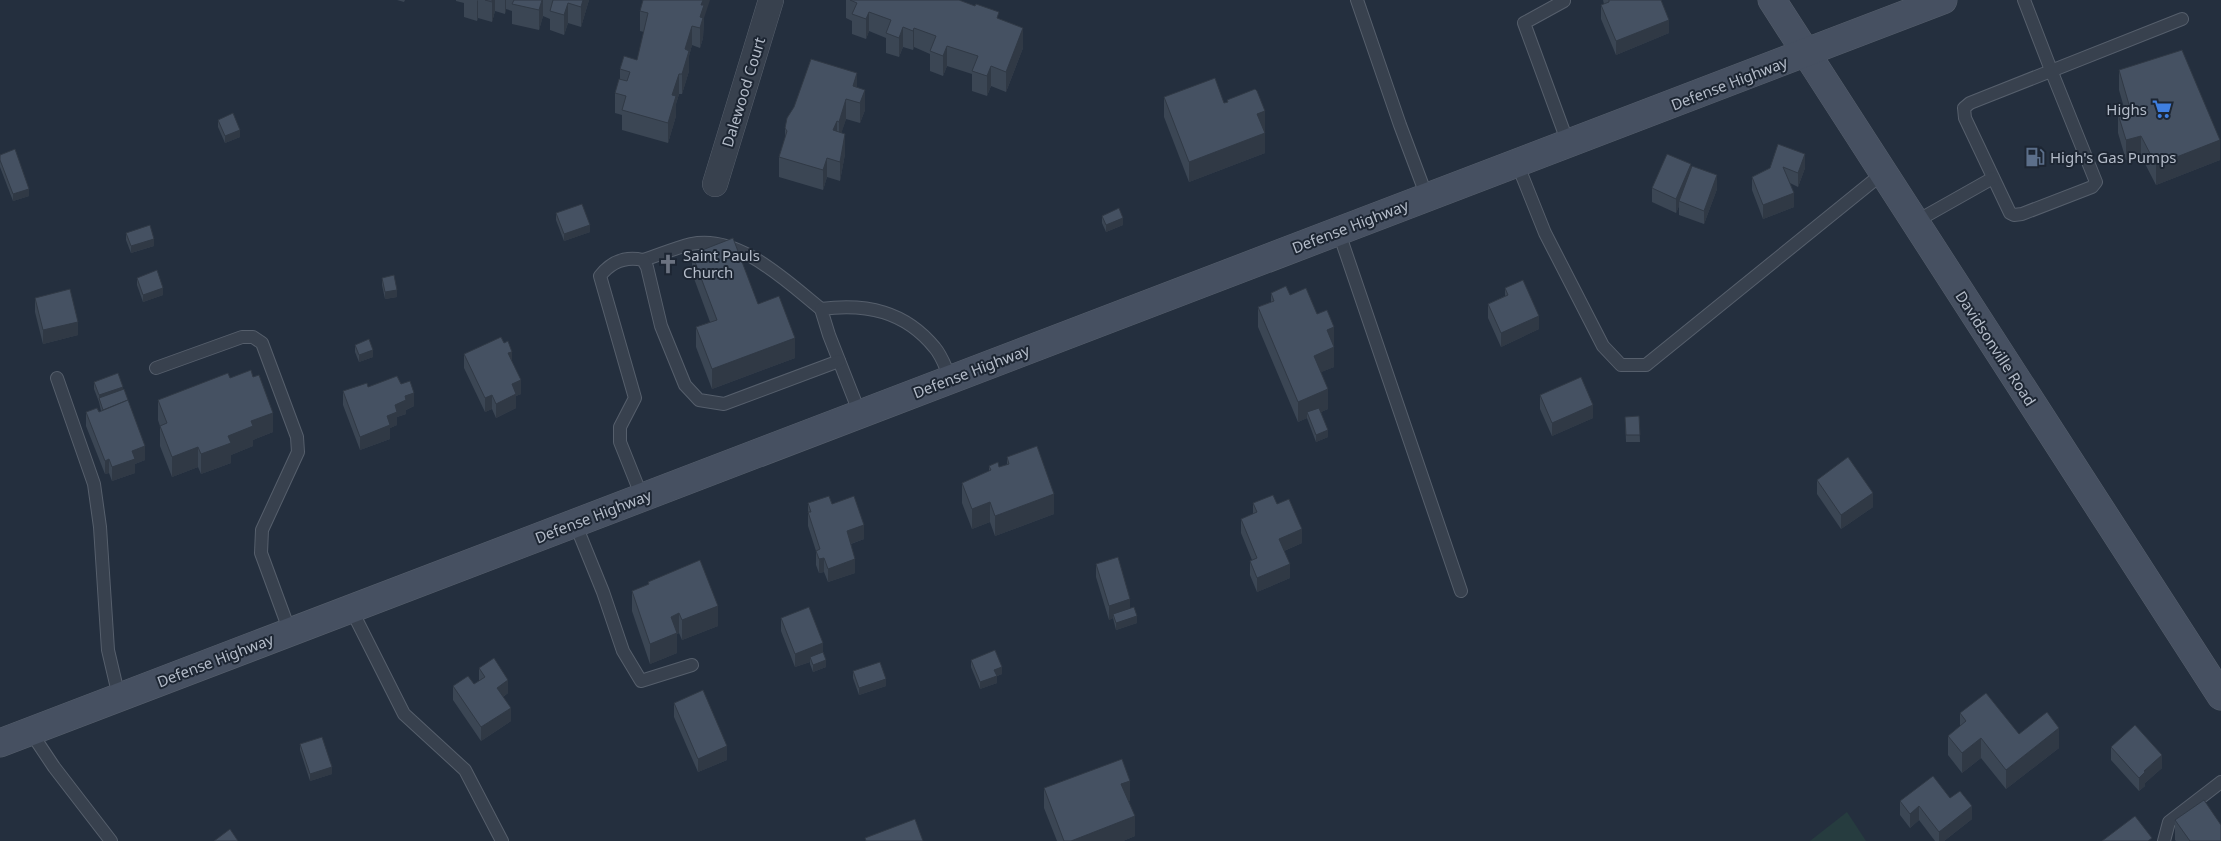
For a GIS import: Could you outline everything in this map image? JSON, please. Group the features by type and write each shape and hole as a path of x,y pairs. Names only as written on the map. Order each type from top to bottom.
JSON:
{"main road":[{"name":"Davidsonville Road","path":"1772,0 2221,696"},
{"name":"Defense Highway","path":"0,743 1338,230 1806,54 1943,0"}],"street":[{"name":"Dalewood Court","path":"715,184 771,0"}],"lane":[{"path":"1357,0 1427,197"},
{"path":"2024,0 2050,70 2096,182 2092,187 2022,214 2014,214 2010,212 1993,178 1965,118 1964,108 1970,103 2050,70 2182,20"},
{"path":"1564,1 1524,23 1568,143"},
{"path":"1517,163 1545,233 1603,346 1621,365 1646,365 1883,173"},
{"path":"1915,222 1993,178"},
{"path":"1338,230 1461,591"},
{"path":"642,497 620,442 620,427 635,398 600,276 609,264 632,258 643,260 691,244 712,243 735,248 754,259 821,309 860,414"},
{"path":"643,260 647,267 664,334 685,385 699,400 724,404 839,361"},
{"path":"821,309 843,306 876,309 912,325 936,349 951,379"},
{"path":"156,368 242,336 252,337 262,343 297,437 298,452 262,530 260,542 261,553 290,632"},
{"path":"57,378 94,484 100,528 108,650 119,697"},
{"path":"575,522 603,592 623,652 641,681 692,665"},
{"path":"351,608 404,714 465,770 502,841"},
{"path":"30,731 54,767 111,841"},
{"path":"2164,841 2169,822 2221,782"}],"green space":[{"path":"1847,812 1866,841 1810,841"}],"building":[{"path":"514,0 542,0 539,10 512,4"},
{"path":"553,0 583,0 581,7 568,3 564,15 550,11"},
{"path":"643,0 703,0 701,5 704,5 700,17 703,18 700,28 692,26 685,49 689,51 682,74 679,74 672,95 676,96 668,123 622,110 626,96 615,93 619,79 627,81 630,72 620,69 624,56 637,60 648,13 640,11"},
{"path":"850,0 959,0 999,12 997,18 1023,28 1006,72 991,66 987,76 972,71 978,56 947,46 943,56 930,51 936,36 914,28 913,31 903,27 899,38 886,33 891,20 869,12 866,19 852,14 857,3"},
{"path":"1609,0 1661,0 1669,20 1616,41 1601,5 1609,2"},
{"name":"Highs","path":"2182,50 2220,140 2156,165 2141,136 2126,140 2118,114 2130,108 2119,70"},
{"path":"811,59 857,73 853,86 865,90 860,103 846,99 839,122 837,121 833,130 845,134 840,162 827,158 823,170 779,157 787,131 785,128 787,118 794,107"},
{"path":"1215,78 1224,103 1255,89 1257,91 1265,111 1257,114 1265,133 1189,162 1164,97"},
{"path":"233,113 240,130 225,136 218,120"},
{"path":"1778,144 1805,154 1798,173 1783,167 1794,193 1763,205 1752,177 1770,168"},
{"path":"15,149 29,189 13,194 0,160 0,155"},
{"path":"1667,154 1691,164 1676,199 1652,188"},
{"path":"1692,166 1717,175 1704,211 1679,201"},
{"path":"582,204 590,225 564,234 556,213"},
{"path":"1119,208 1123,218 1106,225 1102,216"},
{"path":"150,225 154,239 131,246 126,233"},
{"path":"733,238 758,304 779,296 795,338 712,369 696,327 717,320 692,254"},
{"path":"157,270 163,288 143,295 137,278"},
{"path":"394,275 397,290 385,292 382,278"},
{"path":"1523,280 1539,316 1501,333 1488,304 1508,295 1505,288"},
{"path":"1286,286 1290,295 1306,288 1317,314 1327,310 1334,327 1327,330 1334,347 1314,356 1328,389 1298,402 1258,307 1274,301 1271,293"},
{"path":"70,289 78,322 43,330 35,298"},
{"path":"501,337 504,343 508,341 512,352 508,353 521,380 512,384 516,394 496,404 492,395 485,398 464,354"},
{"path":"369,339 373,350 359,355 355,345"},
{"path":"251,370 253,377 259,375 273,413 251,421 253,426 228,436 231,443 201,454 198,447 172,457 160,426 167,423 158,400 228,373 230,378"},
{"path":"118,373 123,387 99,395 94,382"},
{"path":"397,376 401,384 410,381 414,393 405,396 406,400 395,405 397,412 387,416 390,425 360,437 343,391 367,383 368,387"},
{"path":"1581,377 1593,405 1552,423 1540,395"},
{"path":"124,389 128,400 103,410 99,398"},
{"path":"128,400 145,446 132,451 135,459 112,467 109,459 105,461 86,412 97,408 99,412"},
{"path":"1319,408 1328,430 1316,435 1307,412"},
{"path":"1639,416 1640,435 1626,435 1625,417"},
{"path":"1037,446 1054,494 995,516 990,502 972,509 962,483 991,470 989,466 998,462 999,467 1009,464 1007,457"},
{"path":"1848,457 1873,493 1841,515 1817,480"},
{"path":"1273,495 1277,504 1289,499 1302,529 1279,539 1290,564 1257,578 1250,561 1257,558 1241,519 1257,512 1253,503"},
{"path":"829,496 832,504 854,496 864,525 847,531 855,559 828,569 824,558 819,559 816,551 820,549 808,512 811,512 808,503"},
{"path":"1118,557 1130,599 1109,606 1096,564"},
{"path":"700,560 718,606 682,620 679,613 671,617 677,633 650,644 632,591 649,584 648,582"},
{"path":"809,607 823,643 795,654 781,618"},
{"path":"1134,607 1137,616 1116,623 1113,614"},
{"path":"995,650 1002,667 994,670 997,676 980,682 971,660"},
{"path":"823,652 826,660 813,665 810,657"},
{"path":"494,658 508,680 497,688 511,708 481,727 453,686 468,676 474,684 485,677 479,668"},
{"path":"880,662 886,679 859,688 853,671"},
{"path":"703,690 727,746 698,759 674,703"},
{"path":"1986,693 2019,734 2047,712 2059,728 2006,770 1981,738 1962,753 1948,736 1966,721 1960,713"},
{"path":"2135,725 2162,755 2139,778 2111,747"},
{"path":"322,737 332,767 310,774 300,744"},
{"path":"1122,759 1130,781 1121,784 1135,816 1071,841 1064,841 1044,788"},
{"path":"1933,776 1950,798 1960,791 1972,806 1939,832 1919,806 1910,814 1900,801"},
{"path":"2204,800 2221,825 2221,841 2190,841 2175,820"},
{"path":"2135,816 2152,838 2148,841 2102,841"},
{"path":"915,819 923,841 866,841 865,838"},
{"path":"230,829 238,841 214,841"}],"place":[{"name":"Highs","path":"2162,109"},
{"name":"High's Gas Pumps","path":"2035,157"},
{"name":"Saint Pauls Church","path":"668,264"}]}
